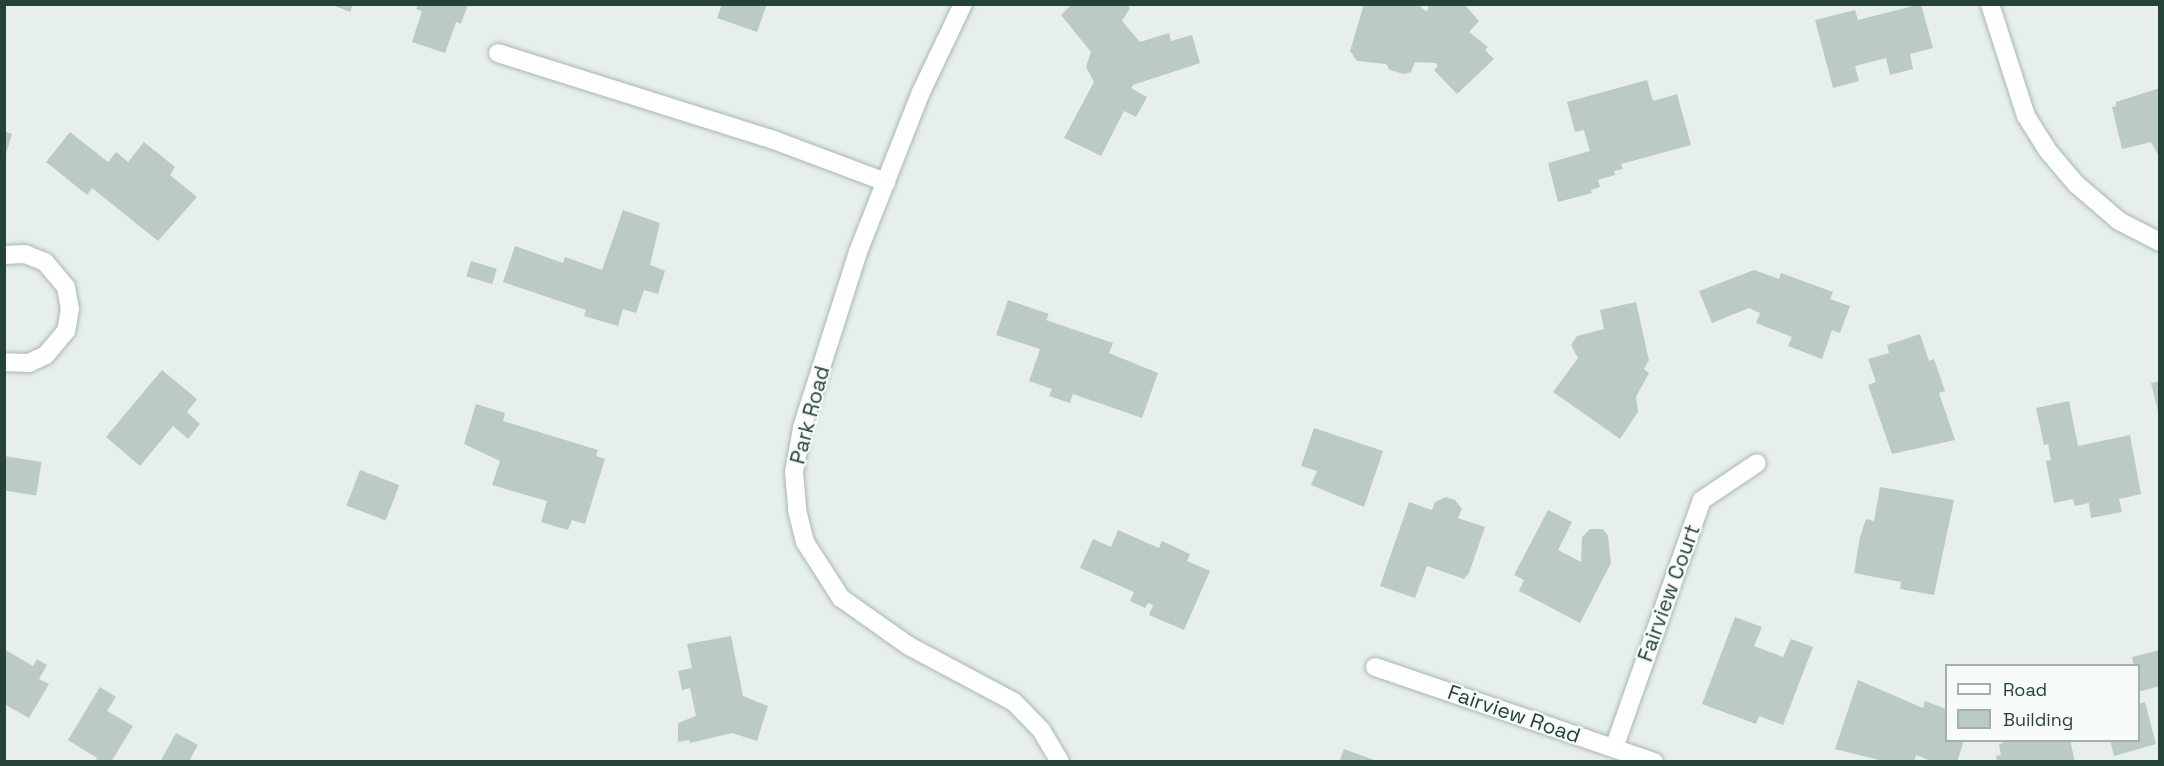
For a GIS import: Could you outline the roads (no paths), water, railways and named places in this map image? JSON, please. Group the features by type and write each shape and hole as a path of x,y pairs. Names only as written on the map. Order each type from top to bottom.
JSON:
{"street":[{"name":"Park Road","path":"963,4 921,92 858,252 802,428 794,472 797,510 805,542 841,598 909,646 1014,702 1041,730 1060,762"},
{"path":"1990,4 2026,116 2048,151 2076,184 2119,221 2160,242"},
{"path":"498,53 774,140 886,182"},
{"path":"4,255 25,254 45,262 66,287 70,309 66,331 46,355 29,363 4,362"},
{"name":"Fairview Court","path":"1614,748 1702,500 1757,463"},
{"name":"Fairview Road","path":"1375,667 1654,762"}]}
